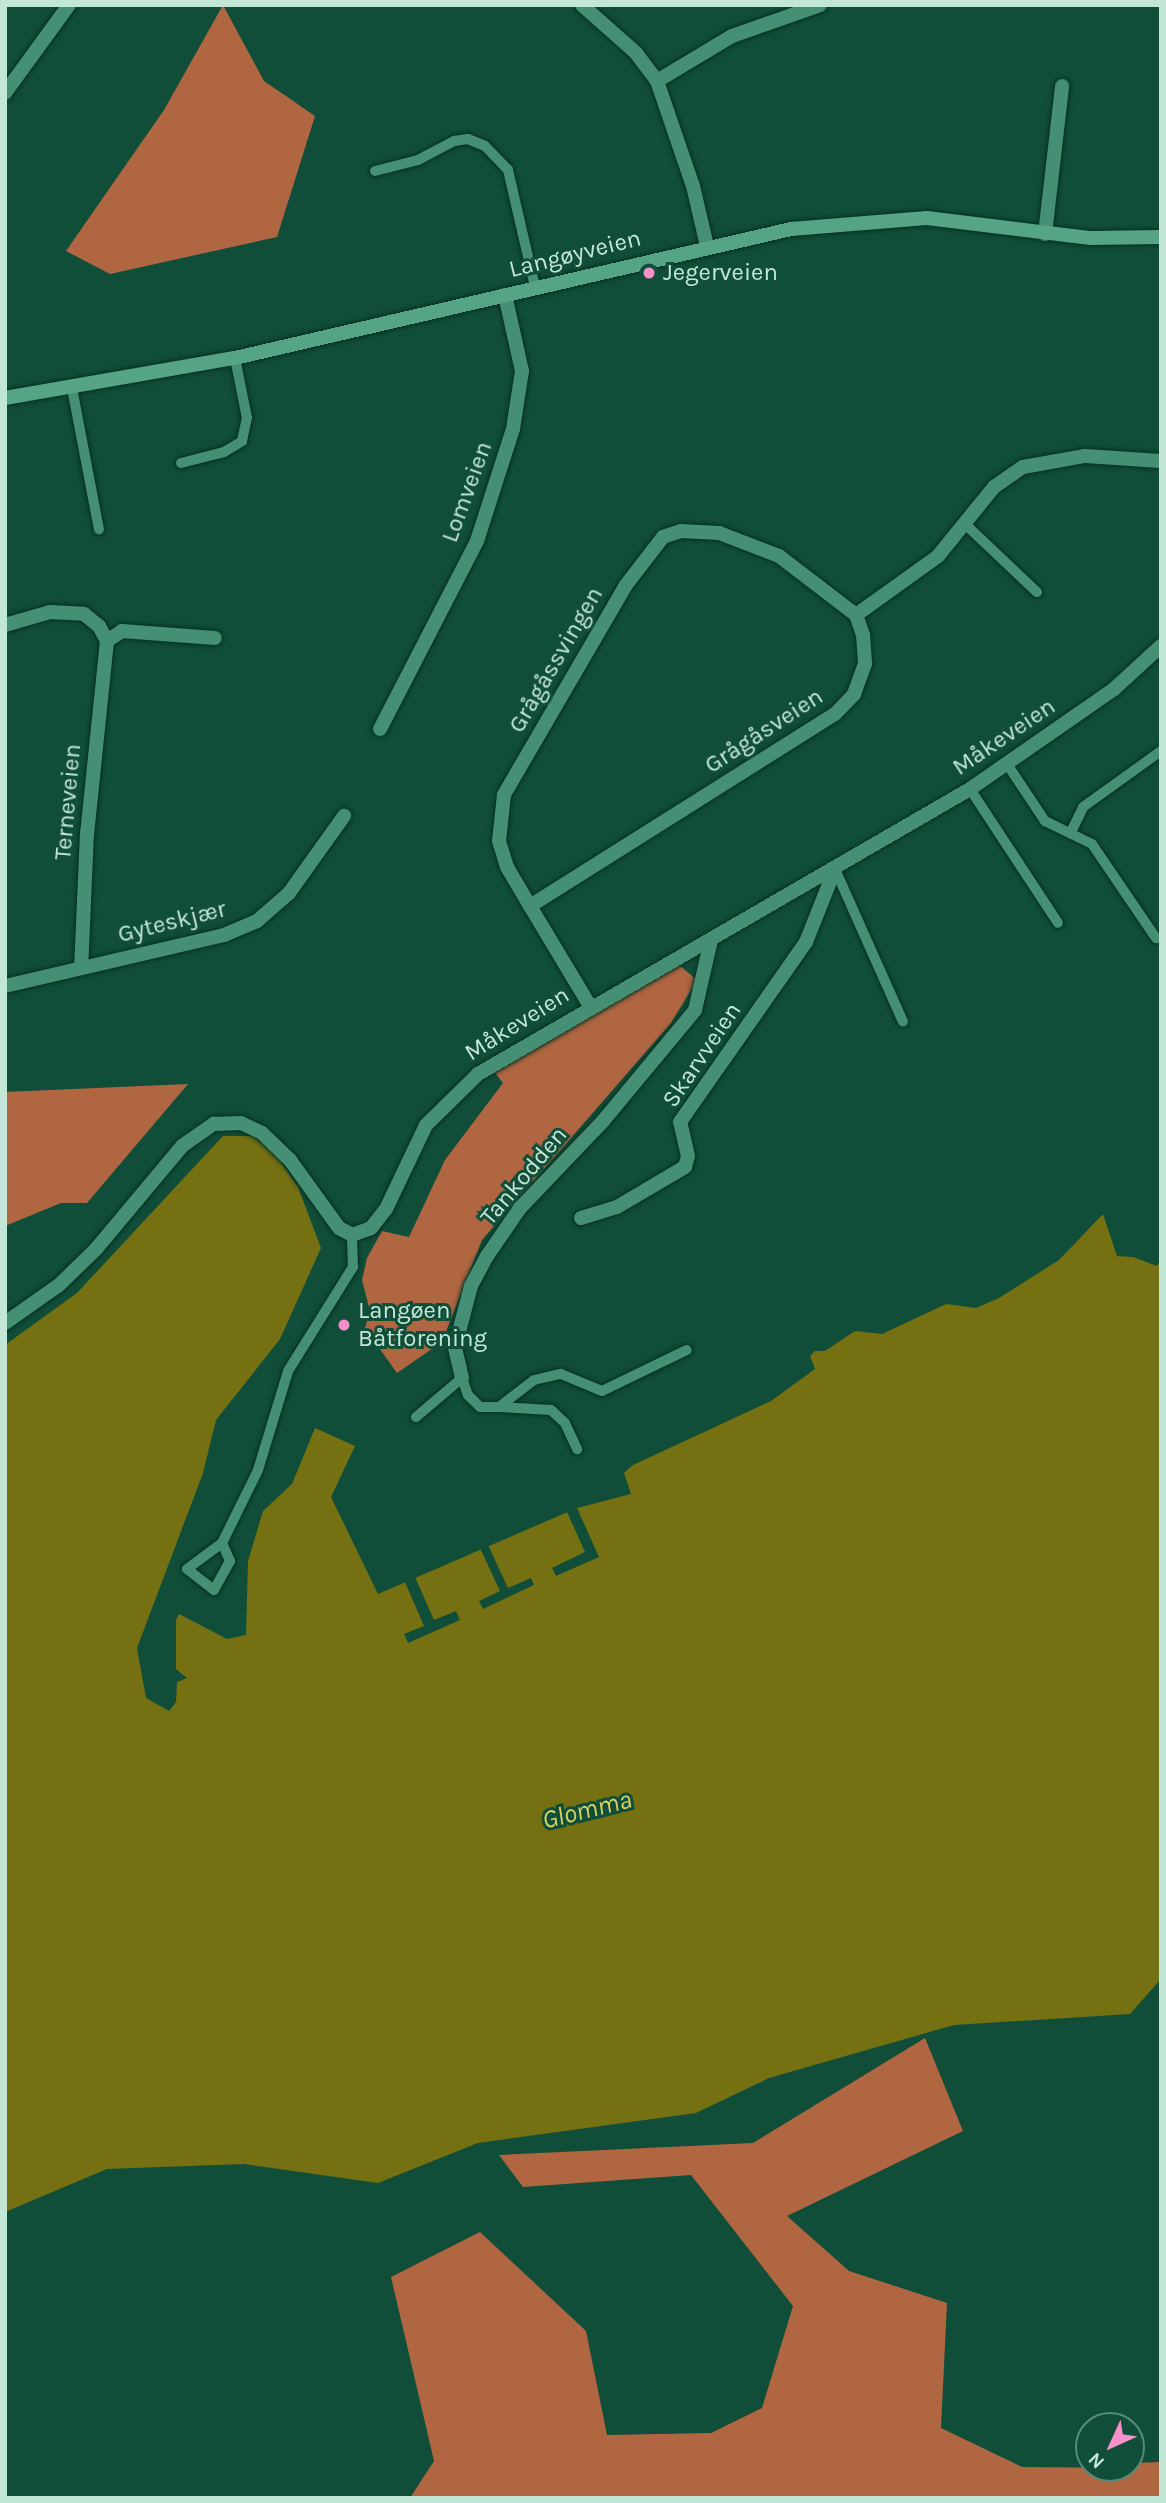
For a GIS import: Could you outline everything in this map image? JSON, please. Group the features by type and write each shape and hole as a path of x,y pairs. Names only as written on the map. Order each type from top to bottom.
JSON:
{"main road":[{"name":"Langøyveien","path":"5,398 235,358 707,246 791,229 893,219 967,221 1045,234 1125,240 1161,237"}],"street":[{"path":"5,93 69,5"},
{"path":"657,81 732,36 820,5"},
{"path":"591,8 636,53 657,81 690,176 707,246"},
{"path":"1045,234 1062,86"},
{"name":"Lomveien","path":"380,729 477,541 513,429 522,371 505,295"},
{"path":"856,615 921,571 1004,479 1036,462 1085,456 1161,461"},
{"name":"Grågåssvingen","path":"590,1006 507,867 499,841 504,795 626,585 663,537 701,531 750,542 801,571 856,615"},
{"path":"5,625 50,612 85,614 99,626 107,641 122,631 215,638"},
{"name":"Grågåsveien","path":"530,906 835,714 854,694 865,663 863,635 856,615"},
{"name":"Terneveien","path":"81,968 87,833 107,641"},
{"name":"Måkeveien","path":"352,1235 371,1228 386,1209 426,1125 451,1096 478,1074 590,1006 711,940 971,789 1114,689 1161,646"},
{"name":"Gyteskjær","path":"5,986 224,935 257,921 289,893 344,816"},
{"name":"Skarvveien","path":"581,1218 617,1207 685,1167 688,1156 680,1122 806,942 835,869"},
{"name":"Tankodden","path":"461,1378 455,1347 471,1286 487,1256 520,1208 603,1121 695,1010 711,940"},
{"path":"5,1323 68,1276 182,1146 214,1124 241,1123 262,1133 290,1160 339,1228 352,1235"}],"lane":[{"path":"375,170 418,160 461,139 494,152 508,170 535,287"},
{"path":"181,463 224,452 242,442 247,418 235,358"},
{"path":"72,388 99,529"},
{"path":"965,524 1037,592"},
{"path":"1072,830 1083,807 1161,751"},
{"path":"1007,764 1045,821 1072,830 1092,844 1156,938"},
{"path":"971,789 1058,923"},
{"path":"835,869 903,1022"},
{"path":"222,1543 230,1561 214,1590 187,1569 222,1543 258,1471 288,1371 353,1267 352,1235"},
{"path":"499,1408 534,1380 561,1374 602,1391 687,1350"},
{"path":"416,1417 461,1378"},
{"name":"Tankodden","path":"461,1378 468,1395 480,1407 499,1408"},
{"path":"499,1408 551,1410 565,1423 577,1449"}],"shaded area":[{"path":"223,5 264,81 315,116 277,237 110,274 66,251 164,110"},
{"path":"679,965 697,980 671,1023 482,1240 442,1342 397,1373 365,1328 370,1311 362,1280 367,1258 382,1231 409,1237 445,1160 503,1083 493,1070"},
{"path":"188,1084 87,1203 61,1203 5,1226 5,1092"},
{"path":"925,2038 963,2131 787,2216 849,2271 947,2303 941,2428 1022,2467 1075,2467 1075,2482 1145,2482 1145,2463 1161,2462 1161,2498 410,2498 434,2461 391,2277 480,2232 586,2331 607,2435 711,2433 762,2408 793,2306 691,2175 523,2187 499,2155 753,2143"}],"water":[{"name":"Glomma","path":"223,1136 253,1136 277,1157 298,1187 321,1248 280,1339 216,1420 203,1473 137,1648 146,1698 169,1711 176,1702 177,1682 187,1678 176,1669 176,1620 179,1614 227,1639 246,1635 248,1561 263,1511 292,1484 315,1428 355,1446 331,1497 378,1594 577,1508 631,1494 624,1473 633,1465 771,1401 815,1369 810,1356 815,1351 825,1351 855,1331 882,1334 946,1304 976,1308 999,1298 1059,1260 1103,1214 1117,1256 1133,1257 1157,1266 1161,1259 1161,1979 1130,2014 954,2025 769,2078 696,2113 478,2143 378,2183 244,2164 107,2169 5,2212 5,1345 77,1293"}],"pier":[{"path":"577,1508 599,1557 556,1576 552,1568 585,1552 567,1512"},
{"path":"488,1545 508,1588 531,1578 534,1585 483,1609 479,1601 500,1591 480,1548"},
{"path":"415,1577 434,1620 456,1611 460,1620 408,1643 404,1634 424,1626 405,1582"}],"place":[{"name":"Jegerveien","path":"649,273"},
{"name":"Langøen Båtforening","path":"344,1325"}]}
